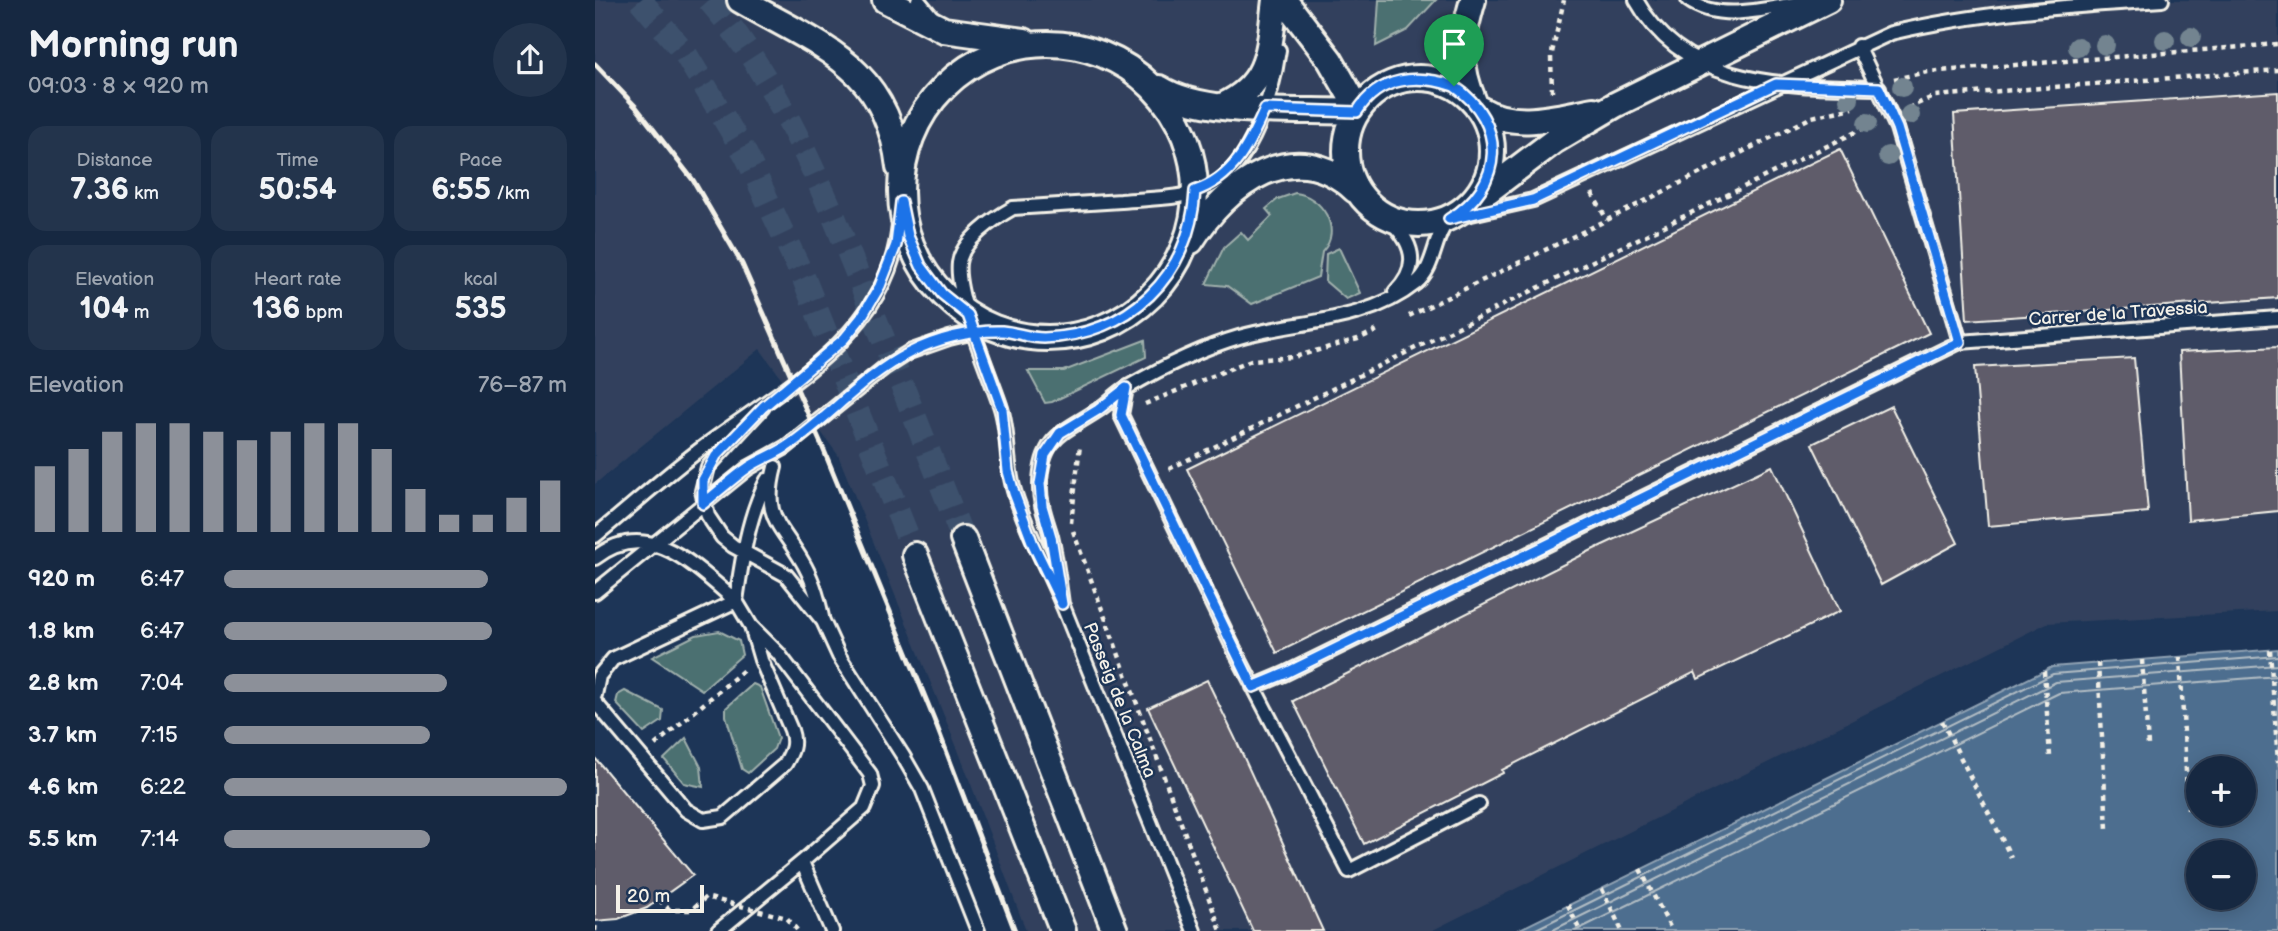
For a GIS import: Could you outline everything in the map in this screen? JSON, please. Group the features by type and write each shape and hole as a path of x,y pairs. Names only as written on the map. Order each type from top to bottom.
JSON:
{"street":[{"path":"740,0 834,55 860,74 879,98 890,121 896,145 908,236 921,266 942,294 971,324 1040,338 1078,335 1115,322 1146,300 1171,271 1202,224 1223,200 1246,182 1265,173 1299,164 1320,167 1334,173 1372,209 1388,219 1425,225 1449,219 1554,141 1615,105 1828,0"},
{"path":"884,0 944,30 1038,43 1067,44 1095,50 1122,62 1145,79 1181,99 1209,107 1358,111"},
{"path":"1222,106 1241,98 1252,88 1261,73 1267,56 1276,0"},
{"path":"1284,0 1330,60 1358,111"},
{"path":"1471,204 1489,175 1493,158 1492,141 1464,76 1461,58 1462,40 1473,0"},
{"path":"901,192 911,140 928,105 958,74 996,52 1038,43"},
{"path":"1359,195 1350,178 1345,146 1348,130 1358,111 1380,89 1404,79 1430,78 1454,86 1491,116 1525,121 1615,105"},
{"path":"1145,79 1172,109 1189,146 1195,191 1194,211 1187,237 1171,271"},
{"path":"963,539 1115,931"},
{"path":"915,555 1062,931"}],"lane":[{"path":"919,0 944,30"},
{"name":"Passeig de la Calma","path":"1194,931 1062,604 1033,544 1014,493 1008,471 1002,409 971,324 959,262 966,248 990,221 1013,208 1181,196 1212,186 1233,168 1250,142 1265,109 1276,67 1281,33 1276,0"},
{"path":"1636,0 1646,18 1671,44 1703,63 1737,76 1776,84 1879,88"},
{"path":"1688,0 1714,11 1734,13 1821,0"},
{"path":"1062,604 1051,537 1042,506 1040,484 1045,455 1060,433 1098,410 1126,388 1204,348 1242,336 1323,323 1384,301 1415,285 1423,276 1441,228 1449,219 1533,200 1776,84 1891,33 1943,20 2060,7 2162,0"},
{"path":"1858,46 1892,116 1960,342"},
{"path":"595,536 707,444 763,407 844,339 861,318 880,286 896,245 901,192"},
{"path":"1384,301 1398,290 1406,279 1411,254 1409,242 1388,219"},
{"name":"Carrer de la Travessia","path":"1253,687 1960,342 2278,318"},
{"path":"595,592 748,468 786,447 884,368 909,352 971,324"},
{"path":"1126,388 1121,415 1253,687 1349,871 1479,804"},
{"path":"763,407 708,467 702,491 703,504 722,537 743,552 786,575 823,621"},
{"path":"736,601 743,552 755,508 786,447"},
{"path":"775,467 770,497 772,510 782,533 807,569 818,594 823,621 839,656 904,756 922,789 978,931"},
{"path":"595,558 617,544 635,541 655,544 691,564 736,601 751,626 778,653 870,775 873,786 864,808 718,931"},
{"path":"736,601 613,659 599,676 596,699 686,810 703,820 723,817 785,764 792,753 795,740 761,660 751,626"},
{"path":"802,862 832,931"}],"path":[{"path":"1554,102 1550,77 1551,57 1564,0"},
{"path":"1407,317 1812,117 1847,112 1879,88 1903,75 2278,44"},
{"path":"1151,478 1840,138 1935,96 2278,70"},
{"path":"1121,415 1251,360 1294,357 1358,339 1384,327"},
{"path":"1081,441 1071,523 1221,931"},
{"path":"2270,650 2278,762"},
{"path":"2180,657 2186,772"},
{"path":"641,757 752,663 761,660"},
{"path":"2142,660 2148,745"},
{"path":"2098,663 2107,829"},
{"path":"2043,671 2050,756"},
{"path":"1942,721 2011,857"},
{"path":"1640,869 1672,931"},
{"path":"1602,889 1622,931"},
{"path":"659,900 670,910 691,910 706,897 787,918 798,931"},
{"path":"1567,905 1580,931"},
{"path":"596,921 596,931"}],"shaded area":[{"path":"595,0 2278,0 2278,611 2047,623 1431,931 1026,931 960,755 838,455 760,349 595,484"}],"green space":[{"path":"1379,0 1436,0 1408,30 1376,46"},
{"path":"1295,193 1305,195 1321,207 1330,224 1331,234 1322,252 1318,277 1252,304 1227,286 1206,284 1224,247 1241,232 1248,240 1272,216 1266,209 1278,199"},
{"path":"1339,248 1360,293 1346,299 1325,281 1326,254"},
{"path":"1145,340 1146,357 1052,402 1045,403 1028,371 1064,371"},
{"path":"719,631 739,641 742,655 702,690 652,657 696,635"},
{"path":"753,684 760,687 778,738 774,749 748,773 742,769 726,708"},
{"path":"625,691 663,710 662,721 644,733 616,703 618,695"},
{"path":"686,738 701,767 703,787 684,783 664,759"}],"water":[{"path":"2278,649 2278,931 1516,931 2052,667"}],"building":[{"path":"2278,92 2278,298 1967,320 1954,114"},
{"path":"1840,149 1929,333 1277,653 1187,469"},
{"path":"2278,347 2278,511 2188,520 2179,352"},
{"path":"2134,358 2148,512 1988,526 1975,367"},
{"path":"1891,406 1958,543 1881,585 1812,444"},
{"path":"1772,466 1840,611 1698,679 1695,672 1364,844 1293,701 1592,550"},
{"path":"1207,680 1323,931 1253,931 1148,708"},
{"path":"595,758 693,875 647,908 618,919 595,921"}],"tunnel":[{"path":"640,0 685,53 746,155 804,279 915,555"},
{"path":"709,0 760,70 803,148 840,230 963,539"}],"railway":[{"path":"595,64 636,107 693,180 742,264 823,448 934,719 1015,931"}],"route":[{"path":"1454,86 1430,78 1404,79 1380,89 1357,112 1265,109 1250,142 1233,168 1212,186 1195,191 1194,211 1187,237 1171,271 1146,300 1115,322 1078,335 1040,338 1003,331 974,332 909,352 884,368 786,447 748,468 703,504 703,480 716,456 763,407 844,339 861,318 889,268 896,245 901,202 908,236 921,266 942,294 968,315 974,332 986,367 1002,409 1008,471 1014,493 1033,544 1062,604 1051,537 1042,506 1040,484 1045,455 1060,433 1098,410 1126,388 1121,415 1253,687 1960,342 1897,128 1879,88 1776,84 1533,200 1449,219 1471,204 1489,175 1493,158 1492,141 1480,109 1454,86"}]}
